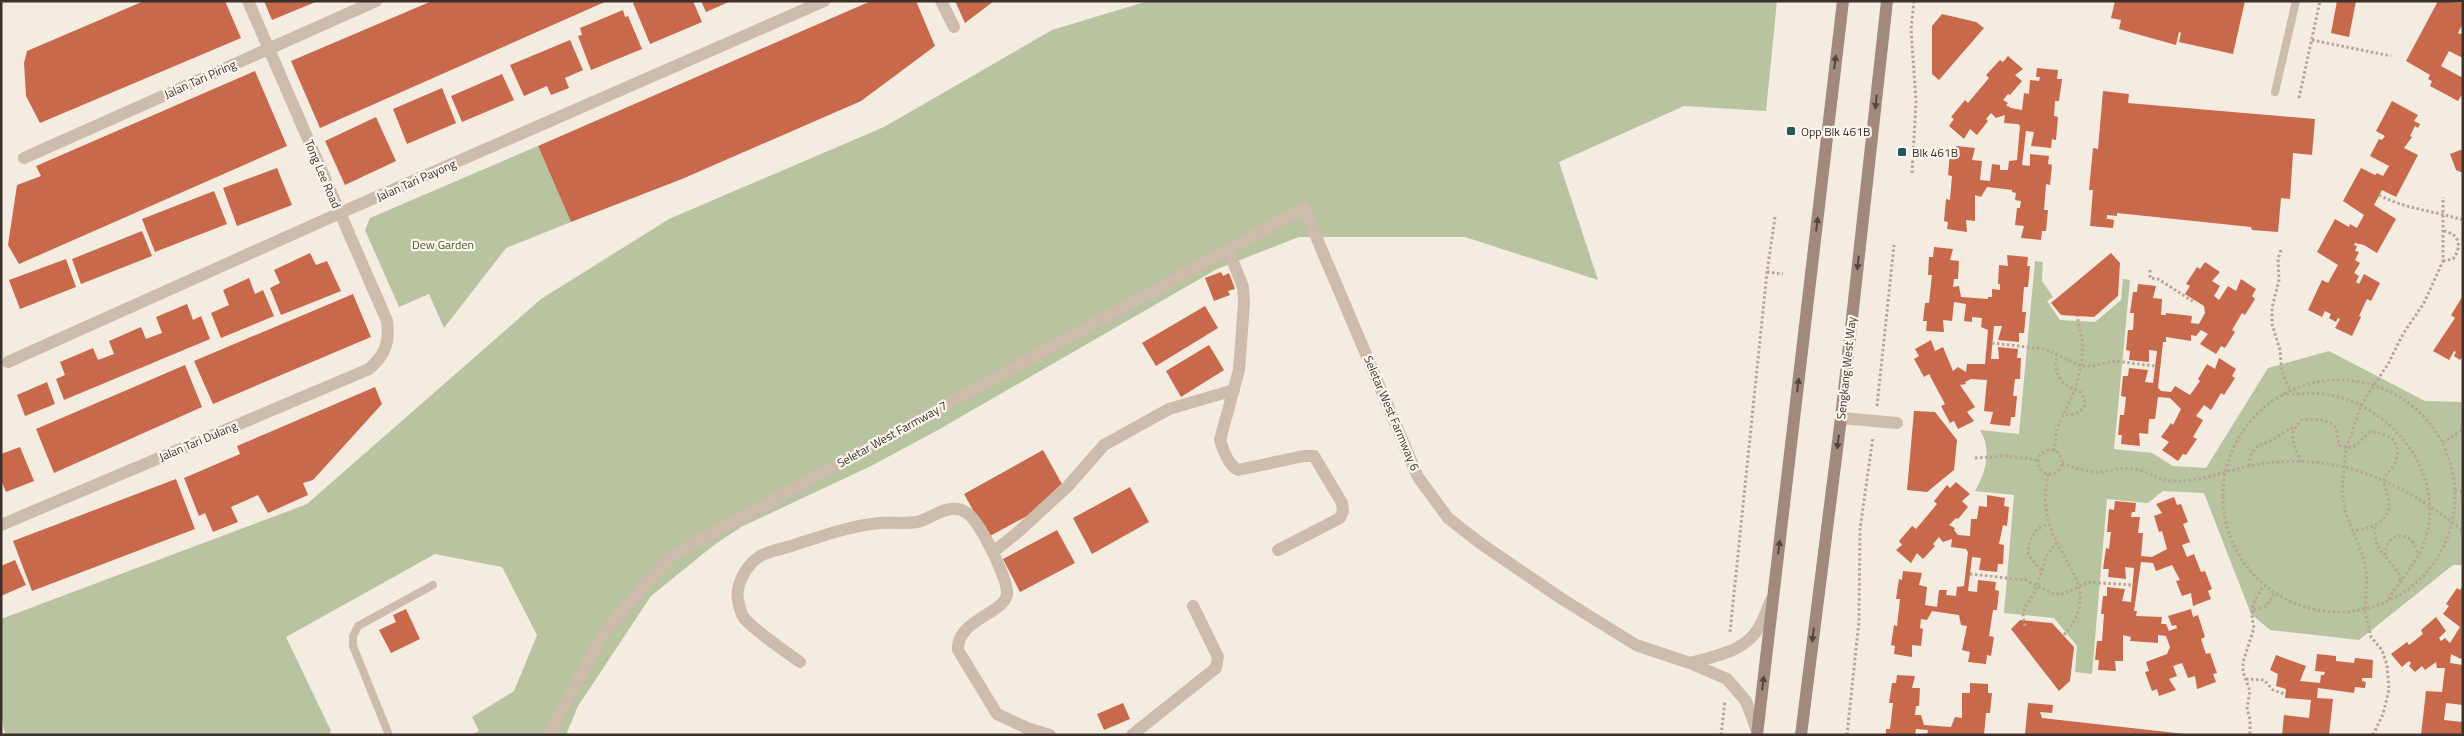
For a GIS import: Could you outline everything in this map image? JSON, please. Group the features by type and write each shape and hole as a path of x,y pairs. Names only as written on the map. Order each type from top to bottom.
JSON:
{"main road":[{"path":"1757,733 1843,1"},
{"name":"Sengkang West Way","path":"1801,735 1841,418 1887,1"}],"street":[{"name":"Tong Lee Road","path":"248,1 387,321 389,335 386,348"},
{"name":"Jalan Tari Piring","path":"24,158 376,1"},
{"name":"Jalan Tari Payong","path":"8,362 340,213 824,1"},
{"path":"941,1 954,27"},
{"name":"Seletar West Farmway 7","path":"549,735 602,635 673,555 1304,208"},
{"name":"Seletar West Farmway 6","path":"1304,208 1418,477 1448,518 1480,543 1602,625 1636,645 1690,663 1727,679 1746,701 1757,733"},
{"path":"1228,250 1245,294 1239,370 1220,440 1233,468 1238,470 1304,456 1314,456 1342,503 1343,511 1340,518 1278,550"},
{"name":"Jalan Tari Dulang","path":"1,525 368,369 380,359 386,348"},
{"path":"993,552 1017,533 1068,486 1104,445 1169,409 1234,390"},
{"path":"1841,418 1897,423"},
{"path":"800,662 743,617 737,597 742,578 748,567 761,556 826,534 878,523 916,522 947,509 966,513 993,552 1007,590 1007,597 1002,603 967,627 957,640 958,650 997,714 1026,728 1050,735"},
{"path":"1690,663 1728,652 1748,642 1758,629 1773,595"},
{"path":"1132,735 1216,668 1218,657 1193,606"}],"lane":[{"path":"2275,92 2296,1"},
{"path":"388,735 353,646 353,636 358,626 433,585"}],"path":[{"path":"1912,173 1916,102 1911,29 1914,1"},
{"path":"2300,98 2320,1"},
{"path":"2312,40 2391,56"},
{"path":"2379,195 2397,205 2444,214 2463,220"},
{"path":"2373,735 2383,714 2389,690 2387,665 2382,650 2371,637 2365,610 2367,576 2363,556 2346,514 2342,493 2346,449 2361,405 2375,385 2402,334 2424,303 2443,261 2443,197"},
{"path":"1728,652 1767,272 1775,217"},
{"path":"2443,261 2453,259 2458,252 2459,245 2457,238 2452,233 2444,231"},
{"path":"1847,735 1859,620 1860,529 1876,421 1894,245"},
{"path":"2281,250 2278,259 2279,280 2272,308 2272,324 2280,350 2282,372 2290,390"},
{"path":"2150,270 2150,278 2158,279 2195,301"},
{"path":"1767,272 1783,274"},
{"path":"2054,451 2062,415 2075,390 2081,366 2082,343 2077,316"},
{"path":"1992,343 2045,349 2057,353 2081,366 2092,366 2115,361 2155,366"},
{"path":"2057,353 2055,362 2056,373 2065,384 2080,392 2084,398 2084,407 2078,414 2062,415"},
{"path":"2332,379 2354,380 2375,385 2396,394 2415,407 2430,424 2442,443 2451,466 2455,490 2452,522 2446,543 2430,568 2404,593 2385,604 2365,610 2326,612 2302,608 2274,594 2263,586 2243,563 2229,535 2222,505 2224,474 2232,450 2244,428 2260,410 2290,390 2310,382 2332,379"},
{"path":"2280,395 2330,395 2361,405 2378,414 2404,438 2422,467 2431,506 2423,545 2385,604"},
{"path":"2249,466 2250,454 2256,446 2276,438 2284,430 2294,428 2301,420 2311,418 2332,424 2336,428 2339,445 2346,449 2356,447 2370,432 2381,432 2392,438 2397,446 2398,457 2394,466 2388,470 2384,480 2389,500 2388,511 2374,527 2352,530"},
{"path":"2294,428 2294,443 2301,462"},
{"path":"2442,443 2463,429"},
{"path":"2038,460 2042,454 2054,451"},
{"path":"2038,460 2041,470 2048,474 2059,471 2062,463 2060,456 2054,451"},
{"path":"1975,458 2006,456 2038,460"},
{"path":"2062,463 2098,472 2134,469 2154,477 2172,480 2192,480 2224,474 2249,466 2301,462 2344,468 2384,480 2431,506 2463,531"},
{"path":"2048,474 2044,498 2049,524 2073,570 2078,588 2078,617 2062,637"},
{"path":"2455,490 2463,492"},
{"path":"2041,570 2028,555 2028,543 2032,534 2041,526 2049,524"},
{"path":"2374,527 2376,545 2399,573 2400,580"},
{"path":"2385,556 2385,547 2391,539 2398,536 2408,537 2414,542 2418,554"},
{"path":"2025,626 2023,617 2025,607 2035,592 2036,584 2047,555 2057,542"},
{"path":"1970,574 2026,580 2053,594 2064,594 2088,582 2132,585"},
{"path":"2250,734 2250,719 2247,708 2250,691 2243,662 2253,635 2255,598 2263,586"},
{"path":"2254,610 2266,606 2274,594"},
{"path":"1721,735 1727,679"},
{"path":"2246,680 2264,680 2273,690 2285,694"}],"green space":[{"path":"1148,1 1777,1 1766,111 1684,106 1559,162 1598,280 1465,237 1299,237 1217,269 938,430 871,466 741,527 714,545 651,596 578,706 566,735 471,735 479,731 472,717 514,691 537,635 502,567 435,554 286,637 331,731 329,735 5,735 1,710 1,619 307,504 541,299 669,219 884,127 1052,30"},
{"name":"Dew Garden","path":"538,146 571,222 506,248 444,328 429,294 399,307 365,230 370,218"},
{"path":"2035,261 2043,262 2042,281 2053,297 2047,301 2060,320 2095,322 2121,300 2123,279 2130,280 2114,449 2152,453 2173,466 2206,468 2268,368 2329,351 2425,401 2463,402 2463,565 2453,565 2359,640 2270,630 2251,614 2204,493 2163,491 2148,503 2107,499 2092,674 2075,672 2077,646 2054,618 2004,613 2014,495 1975,491 1985,469 1987,453 1980,430 2019,434"}],"building":[{"path":"144,1 225,1 241,38 40,123 26,96 24,63 27,51"},
{"path":"264,1 318,1 272,20"},
{"path":"432,1 607,1 320,128 291,61"},
{"path":"637,1 693,1 702,22 650,44 633,3"},
{"path":"701,1 731,1 706,12"},
{"path":"871,1 916,1 935,46 861,101 682,179 571,222 538,146"},
{"path":"955,1 994,1 965,23"},
{"path":"2115,1 2245,1 2233,54 2179,42 2181,33 2179,32 2176,45 2119,29 2121,20 2111,18"},
{"path":"2337,1 2356,1 2349,37 2331,33"},
{"path":"2438,1 2463,3 2463,23 2458,33 2463,35 2463,58 2449,51 2441,66 2463,78 2463,93 2458,101 2430,86 2432,81 2428,79 2430,75 2406,61"},
{"path":"623,10 625,17 628,16 642,49 591,70 578,36 582,35 580,28"},
{"path":"1942,14 1976,22 1984,28 1939,80 1932,74 1932,26"},
{"path":"570,40 583,70 565,78 569,88 551,95 547,86 524,96 510,65"},
{"path":"2008,56 2023,69 2015,75 2022,81 2003,100 2011,108 2022,110 2024,93 2029,94 2030,80 2039,81 2040,77 2036,77 2037,68 2058,70 2057,79 2062,79 2059,101 2055,101 2054,116 2058,117 2056,140 2052,139 2051,148 2031,146 2034,132 2026,131 2022,165 2030,166 2030,154 2049,156 2048,164 2052,165 2050,185 2046,184 2044,210 2048,210 2046,231 2042,231 2041,240 2021,238 2024,226 2015,225 2017,208 2020,208 2021,201 2015,200 2016,193 2012,192 2012,190 1987,187 1981,197 1975,195 1975,221 1966,220 1967,232 1947,229 1948,222 1944,221 1946,199 1950,200 1952,176 1948,175 1950,153 1955,154 1956,146 1975,148 1972,160 1982,161 1980,180 1990,181 1992,164 2000,165 2000,170 2008,170 2009,161 2017,160 2020,126 2018,124 2004,123 2005,115 1996,118 1991,113 1986,119 1988,121 1977,135 1970,129 1964,139 1949,126 1954,119 1951,117 1965,100 1968,103 1989,78 1986,75 2000,60 2003,62"},
{"path":"255,71 287,146 19,264 8,245 17,185 41,176 36,166"},
{"path":"502,74 514,100 462,122 451,96"},
{"path":"442,88 456,123 407,144 393,109"},
{"path":"2103,91 2129,94 2128,103 2315,119 2312,155 2293,153 2290,199 2281,198 2278,232 2252,230 2251,227 2117,213 2117,216 2107,215 2107,218 2104,218 2114,220 2113,228 2090,226 2093,190 2089,190 2093,148 2098,149"},
{"path":"2392,101 2418,115 2414,121 2420,124 2418,128 2415,126 2410,136 2412,137 2404,148 2418,155 2396,197 2382,190 2374,205 2396,219 2377,253 2364,245 2355,243 2354,245 2357,246 2355,251 2359,252 2355,260 2360,263 2354,273 2359,276 2356,282 2359,284 2364,274 2380,283 2371,301 2367,299 2352,336 2335,328 2340,319 2338,318 2336,322 2329,318 2331,314 2325,311 2322,317 2308,310 2322,280 2328,283 2338,265 2317,252 2335,219 2349,227 2350,224 2357,228 2364,215 2343,201 2361,168 2375,175 2377,173 2383,176 2389,166 2370,156 2379,139 2382,140 2385,136 2376,131"},
{"path":"376,117 396,161 345,185 325,141"},
{"path":"2463,149 2463,173 2456,170 2450,154"},
{"path":"277,168 292,205 237,226 223,188"},
{"path":"214,191 227,224 155,252 142,219"},
{"path":"142,231 152,256 81,284 72,259"},
{"path":"1934,247 1953,249 1950,260 1959,261 1958,279 1954,279 1953,287 1959,286 1961,297 1988,299 1988,297 1992,297 1992,289 2000,290 2000,284 1998,284 1999,265 2008,266 2007,255 2028,257 2027,266 2030,266 2028,287 2024,287 2022,312 2026,312 2024,333 2019,333 2019,342 1998,340 2002,326 1994,326 1991,359 1999,359 1998,347 2018,349 2017,358 2021,358 2020,379 2015,379 2013,396 2017,396 2015,417 2011,417 2010,426 1990,424 1993,412 1984,411 1987,380 1971,379 1965,382 1966,384 1960,385 1975,407 1967,412 1974,421 1958,429 1954,421 1950,423 1941,406 1945,404 1929,374 1924,377 1914,359 1919,356 1915,349 1931,340 1935,351 1943,347 1953,371 1958,367 1966,372 1967,364 1985,364 1988,330 1981,327 1982,318 1972,317 1972,322 1964,321 1966,304 1954,302 1952,321 1943,320 1944,332 1926,331 1927,321 1923,321 1925,303 1929,303 1932,275 1928,275 1929,257 1933,257"},
{"path":"310,253 316,265 327,261 341,291 281,315 270,288 280,283 274,270"},
{"path":"2111,253 2120,263 2118,296 2094,317 2061,315 2051,303"},
{"path":"66,259 76,287 20,309 9,280"},
{"path":"2205,262 2220,272 2212,281 2220,286 2214,296 2219,300 2228,286 2236,291 2241,279 2256,289 2252,296 2255,299 2245,315 2242,313 2232,330 2235,332 2225,348 2221,346 2216,354 2200,344 2208,334 2201,330 2196,336 2191,335 2191,341 2166,337 2166,342 2163,342 2158,388 2161,391 2171,392 2175,386 2190,395 2200,381 2198,379 2207,364 2215,369 2219,358 2236,369 2232,376 2235,378 2224,395 2221,393 2211,410 2204,405 2196,416 2203,420 2193,437 2197,439 2186,455 2183,454 2178,461 2162,450 2169,442 2161,437 2171,423 2173,425 2181,409 2170,398 2158,397 2155,419 2149,419 2148,434 2139,433 2140,446 2121,444 2122,435 2118,435 2120,415 2124,415 2126,397 2121,396 2123,376 2128,376 2129,368 2148,370 2145,382 2153,383 2157,351 2149,350 2149,362 2129,360 2130,351 2126,350 2128,330 2133,330 2134,313 2130,313 2133,292 2137,292 2138,284 2156,286 2153,298 2162,299 2161,315 2166,315 2166,313 2192,316 2191,323 2199,324 2205,313 2204,306 2185,294 2190,286 2186,284 2197,267 2200,269"},
{"path":"1221,272 1223,276 1229,273 1235,289 1228,291 1230,295 1214,301 1205,278"},
{"path":"249,278 255,294 263,290 274,316 221,338 211,313 229,305 223,290"},
{"path":"353,294 371,337 213,404 194,361"},
{"path":"2462,297 2463,356 2460,360 2454,356 2456,352 2454,351 2449,360 2433,351 2455,318 2451,315"},
{"path":"187,304 193,320 201,316 210,339 64,400 56,379 65,375 60,362 93,348 98,360 114,354 109,341 141,327 146,339 162,333 156,317"},
{"path":"1205,306 1218,328 1156,366 1142,343"},
{"path":"1209,345 1224,370 1181,397 1166,371"},
{"path":"185,365 202,407 54,473 36,429"},
{"path":"47,382 55,404 25,416 17,395"},
{"path":"375,387 382,404 313,480 303,483 308,495 268,513 258,495 231,507 238,522 213,532 205,513 199,516 184,478 240,454 237,446"},
{"path":"1914,411 1935,412 1957,440 1954,470 1927,492 1907,490"},
{"path":"20,447 34,481 6,492 1,480 1,454"},
{"path":"1043,450 1062,484 1038,510 988,537 964,494"},
{"path":"176,479 195,529 32,591 13,541"},
{"path":"1956,482 1970,494 1962,501 1968,507 1958,519 1956,518 1949,525 1955,528 1954,530 1958,535 1970,536 1971,519 1977,519 1979,506 1987,507 1987,495 2005,498 2004,506 2009,507 2007,526 2003,525 1999,544 2004,545 2003,564 1998,564 1997,572 1979,570 1981,558 1972,557 1968,591 1977,592 1978,580 1996,582 1995,590 1999,591 1997,610 1993,610 1989,636 1994,637 1991,656 1987,655 1986,664 1968,662 1970,652 1962,650 1967,626 1961,625 1959,615 1932,611 1927,620 1921,619 1920,628 1923,629 1921,646 1912,645 1912,657 1894,654 1895,646 1891,645 1894,625 1897,626 1900,599 1896,599 1899,579 1902,580 1903,571 1922,573 1919,585 1927,587 1925,605 1937,607 1939,590 1947,590 1946,595 1956,596 1957,587 1964,586 1968,552 1966,549 1951,547 1952,539 1943,542 1939,537 1933,544 1935,546 1923,559 1917,553 1911,563 1896,550 1902,545 1899,541 1912,526 1916,529 1937,504 1934,501 1947,485 1950,488"},
{"path":"1130,487 1149,522 1092,554 1073,518"},
{"path":"2174,497 2177,505 2181,504 2188,522 2183,524 2190,542 2182,545 2187,557 2194,554 2201,572 2205,571 2212,589 2208,591 2211,599 2193,606 2191,593 2182,596 2176,581 2180,580 2172,565 2156,571 2153,563 2141,562 2134,611 2137,611 2136,616 2162,617 2161,624 2166,624 2169,631 2177,628 2176,625 2172,626 2168,616 2191,609 2193,617 2198,615 2205,637 2201,639 2206,654 2210,653 2217,673 2213,674 2216,682 2197,689 2195,676 2188,678 2182,663 2173,666 2177,676 2169,679 2176,690 2159,696 2157,689 2152,691 2145,672 2149,671 2146,662 2167,654 2170,647 2166,636 2158,635 2158,643 2130,641 2131,637 2123,635 2123,661 2115,661 2116,671 2098,670 2099,660 2095,660 2097,641 2102,641 2104,614 2101,614 2103,596 2107,596 2107,587 2125,589 2122,601 2131,602 2134,568 2125,567 2126,579 2108,577 2109,569 2103,569 2106,548 2109,549 2111,532 2107,532 2109,509 2114,510 2115,501 2136,503 2135,512 2132,512 2131,517 2140,517 2138,533 2143,533 2141,556 2152,557 2167,549 2162,531 2159,532 2154,516 2162,513 2156,504"},
{"path":"1057,530 1075,563 1020,592 1003,559"},
{"path":"15,560 26,585 1,596 1,566"},
{"path":"2463,586 2463,656 2461,659 2451,654 2450,663 2463,665 2463,705 2446,703 2444,720 2463,722 2463,735 2421,735 2426,691 2442,692 2445,668 2437,668 2436,662 2425,670 2422,666 2415,672 2409,666 2411,663 2409,661 2402,667 2391,654 2407,642 2409,645 2423,634 2421,630 2436,617 2446,631 2439,638 2441,641 2445,638 2450,643 2460,627 2443,614 2449,606 2446,604 2457,588 2460,590"},
{"path":"406,609 420,639 391,653 379,630 396,622 393,615"},
{"path":"2020,620 2052,623 2074,647 2070,681 2059,691 2011,629"},
{"path":"2317,654 2336,656 2336,661 2354,663 2355,658 2373,660 2372,678 2362,678 2362,681 2366,682 2365,688 2355,687 2354,693 2318,688 2317,698 2333,699 2329,735 2282,735 2284,715 2309,718 2311,700 2285,698 2286,689 2276,686 2278,674 2270,670 2276,655 2306,666 2300,681 2320,683 2321,675 2324,675 2325,672 2315,671"},
{"path":"1897,675 1915,676 1912,688 1920,688 1919,706 1916,706 1915,715 1921,715 1924,725 1951,727 1955,717 1962,718 1962,693 1970,693 1970,683 1988,684 1988,693 1992,693 1990,713 1986,713 1984,735 1927,735 1928,730 1916,729 1915,735 1886,735 1886,729 1890,729 1893,703 1889,703 1892,683 1896,683"},
{"path":"1123,703 1130,719 1104,730 1097,714"},
{"path":"2028,703 2053,705 2052,713 2040,712 2042,718 2194,735 2025,735"}],"place":[{"name":"Opp Blk 461B","path":"1791,131"},
{"name":"Blk 461B","path":"1902,152"}]}
